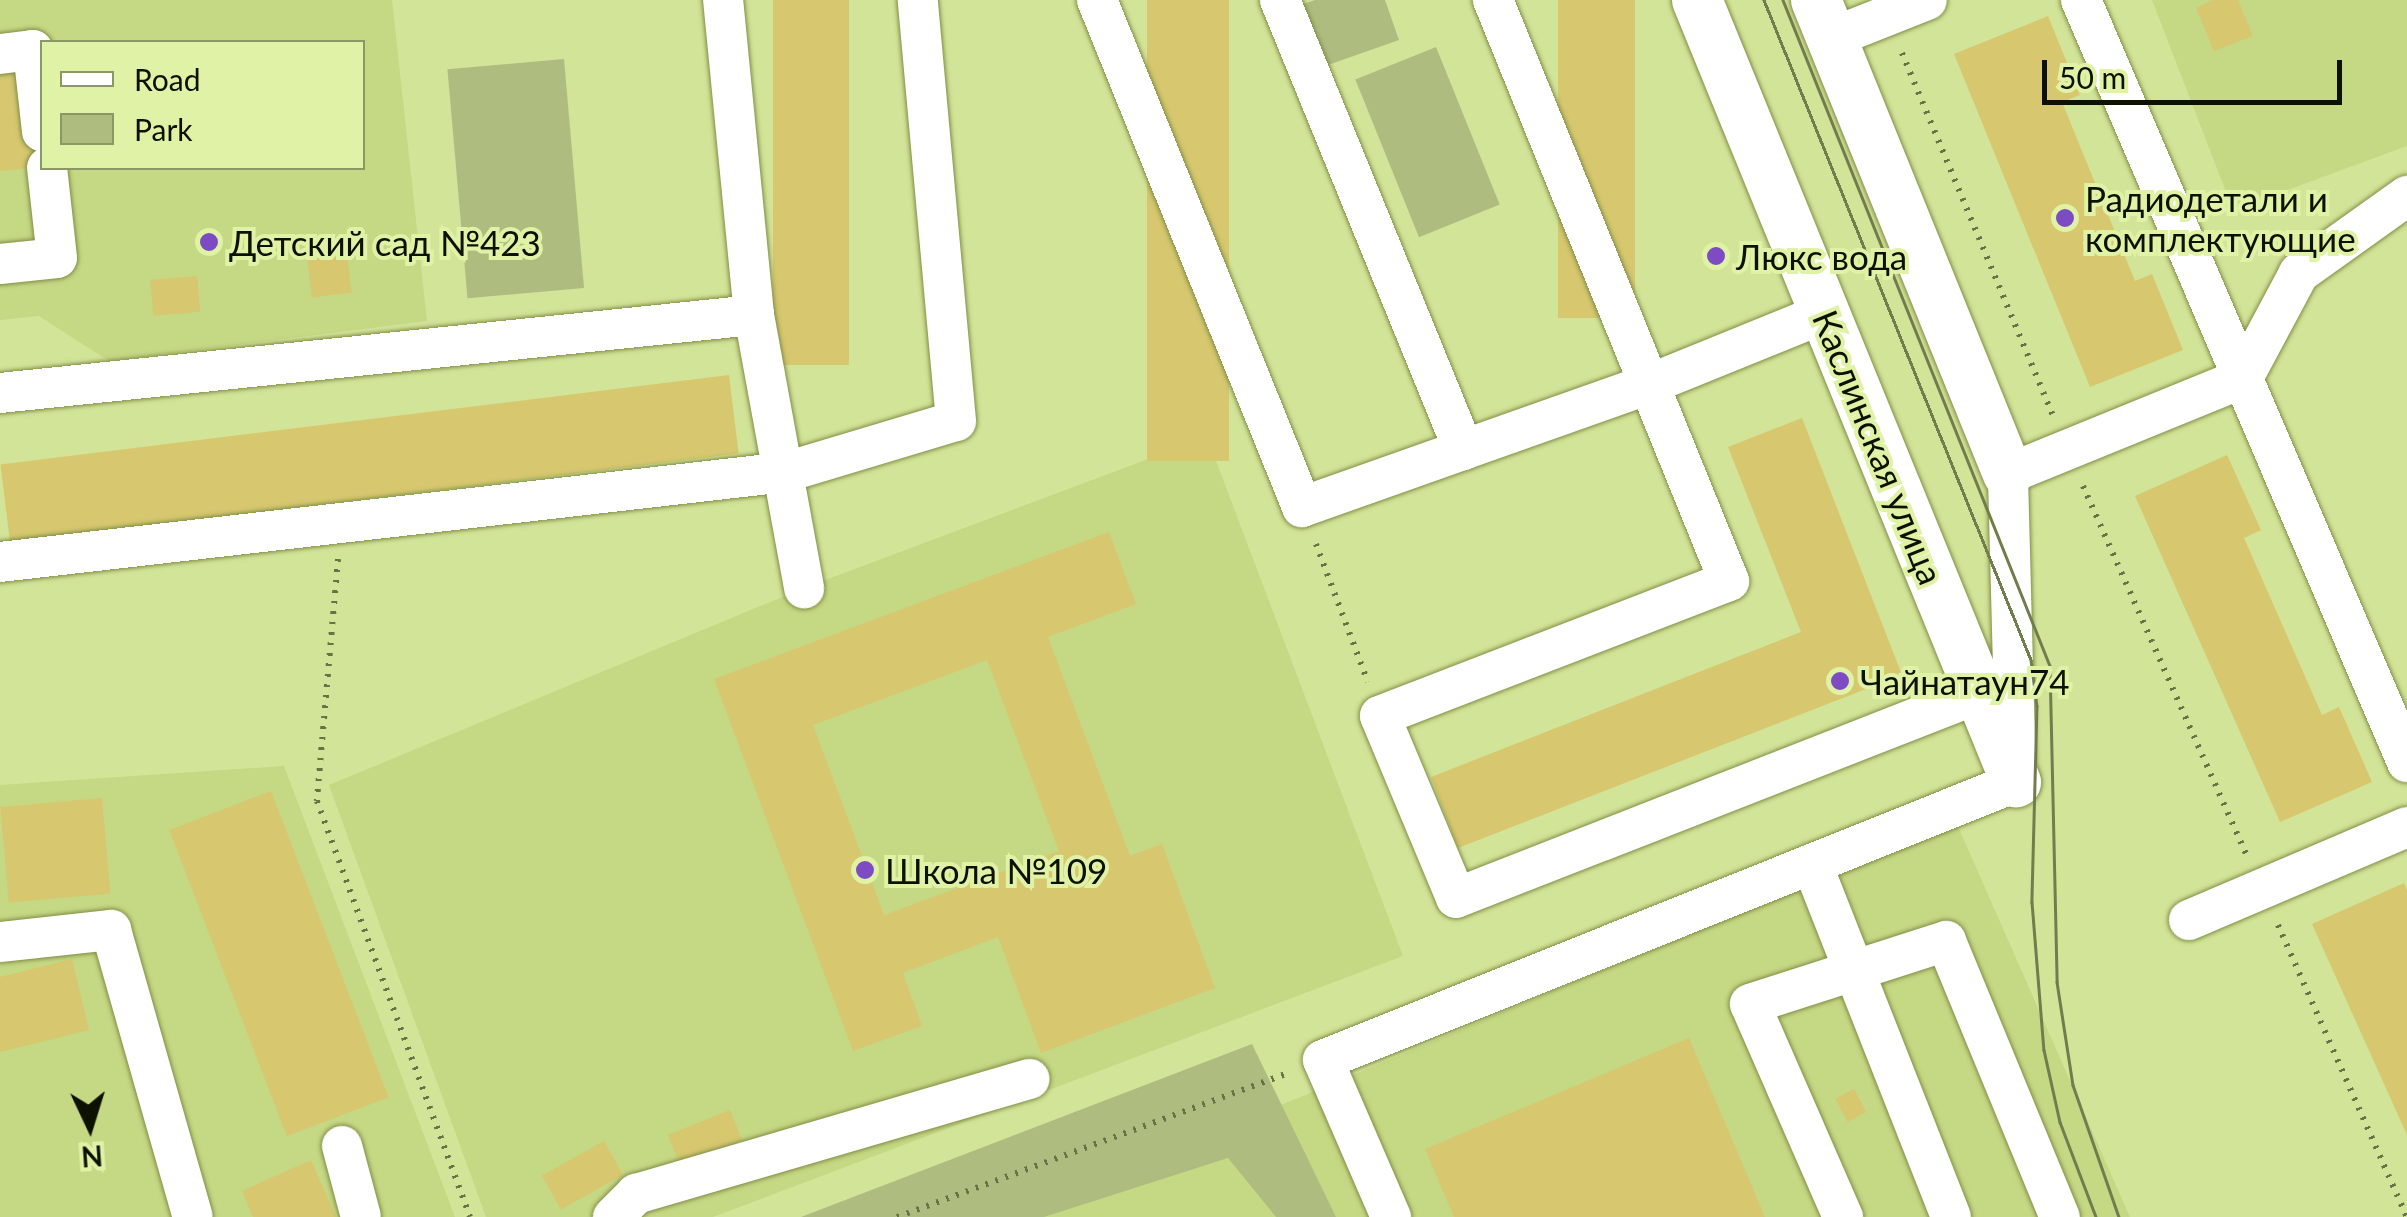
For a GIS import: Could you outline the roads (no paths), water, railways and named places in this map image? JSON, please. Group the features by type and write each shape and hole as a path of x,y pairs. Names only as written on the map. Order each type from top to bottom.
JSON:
{"main road":[{"name":"Каслинская улица","path":"1698,0 2016,782"},
{"path":"1824,19 2008,474"}],"lane":[{"path":"723,0 754,315 786,472 804,588"},
{"path":"0,562 786,472 956,421 918,0"},
{"path":"1096,0 1302,507 1650,384 1825,313"},
{"path":"1280,0 1464,450"},
{"path":"1493,0 1729,581 1380,716 1456,898 1980,693"},
{"path":"1824,19 1888,16 1928,0"},
{"path":"2081,0 2407,762"},
{"path":"0,54 33,50 40,114"},
{"path":"0,264 57,258 46,170"},
{"path":"1390,1217 1323,1060 2016,782 2008,474 2243,378 2299,273 2407,196"},
{"path":"0,393 754,315"},
{"path":"2189,920 2407,827"},
{"path":"1812,864 1951,1217"},
{"path":"0,942 111,930 193,1217"},
{"path":"1843,1217 1750,1004 1856,974 1946,941 2060,1217"},
{"path":"613,1217 636,1194 1030,1080"},
{"path":"342,1146 362,1217"}],"tram line":[{"path":"1764,0 2031,660 2037,706 2032,902 2044,1050 2060,1122 2096,1217"},
{"path":"1783,0 2050,666 2057,982 2073,1085 2119,1217"}],"place":[{"name":"Радиодетали и комплектующие","path":"2065,218"},
{"name":"Детский сад №423","path":"209,242"},
{"name":"Люкс вода","path":"1716,256"},
{"name":"Чайнатаун74","path":"1840,681"},
{"name":"Школа №109","path":"865,870"}]}
